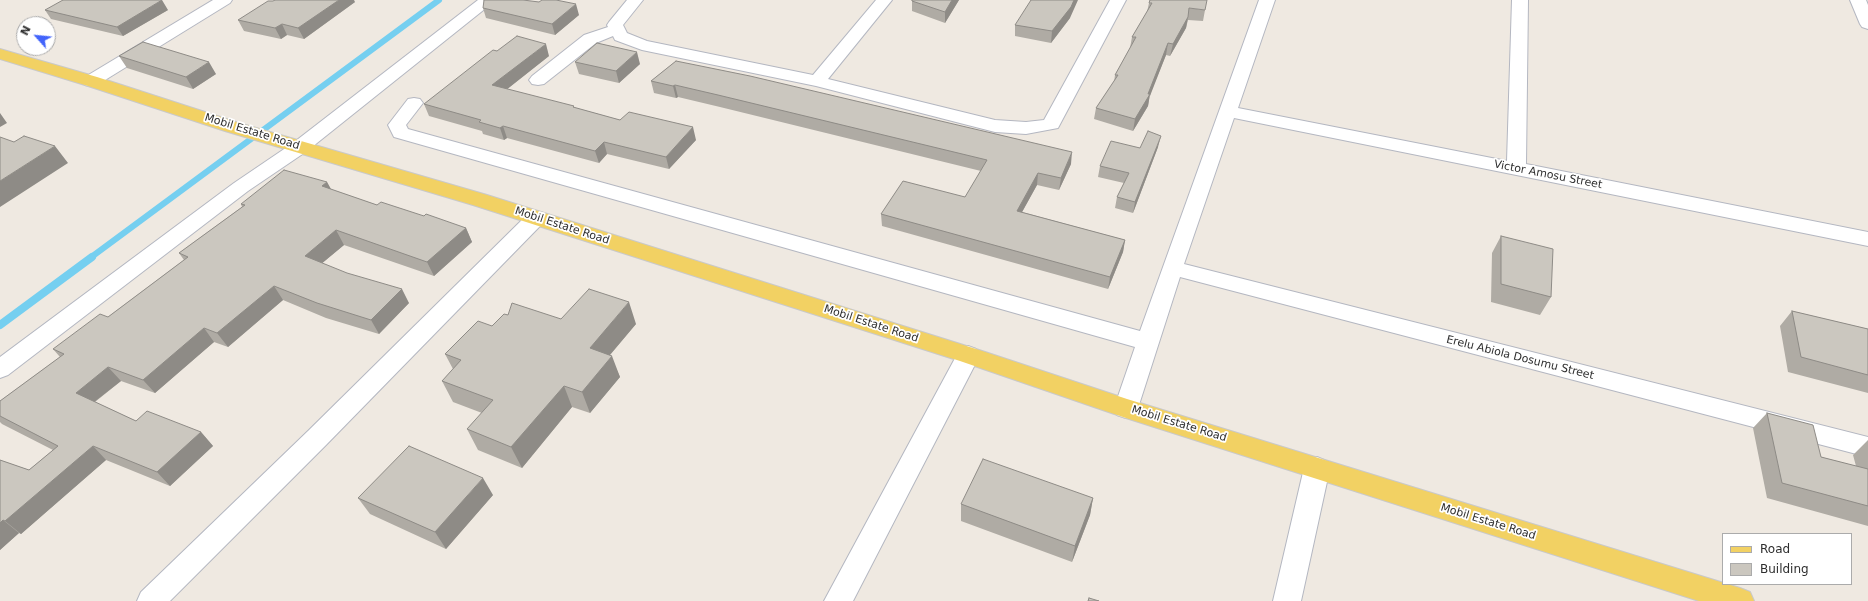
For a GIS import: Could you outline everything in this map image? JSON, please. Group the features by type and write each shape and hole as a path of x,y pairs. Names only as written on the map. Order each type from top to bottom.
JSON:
{"main road":[{"name":"Mobil Estate Road","path":"0,54 91,81 232,127 536,218 968,355 1126,408 1740,601"}],"street":[{"path":"91,81 224,0"},
{"path":"0,370 241,187 300,147 488,0"},
{"path":"635,0 615,25 621,36 642,45 817,81 995,126 1026,128 1051,124 1118,0"},
{"path":"817,81 884,0"},
{"path":"1126,408 1172,268 1267,0"},
{"path":"1516,168 1520,0"},
{"path":"1858,0 1868,24"},
{"path":"538,80 590,38 618,29"},
{"path":"414,103 397,125 400,133 1147,342"},
{"name":"Victor Amosu Street","path":"1228,111 1868,239"},
{"path":"151,601 312,443 536,218"},
{"name":"Erelu Abiola Dosumu Street","path":"1172,268 1868,447"},
{"path":"838,601 968,355"},
{"path":"1287,601 1317,468"}],"building":[{"path":"63,0 162,0 117,27 45,10"},
{"path":"339,0 298,28 282,24 275,28 238,20 268,1"},
{"path":"484,0 523,0 539,2 542,0 556,0 576,4 552,24 483,8"},
{"path":"912,0 952,0 945,12"},
{"path":"1031,0 1074,0 1071,7 1052,31 1015,25"},
{"path":"1150,0 1207,0 1205,10 1189,8 1188,17 1173,44 1168,43 1148,94 1150,94 1135,119 1096,108 1118,75 1115,75 1136,37 1132,37 1152,3 1149,3"},
{"path":"517,36 546,44 492,85 574,106 573,107 620,120 629,112 693,127 666,157 604,142 595,151 503,126 500,128 479,122 481,120 424,104 493,50 497,51"},
{"path":"143,42 209,62 186,77 119,56"},
{"path":"597,43 637,52 616,71 575,62"},
{"path":"676,61 750,76 1072,152 1061,178 1038,173 1017,211 1125,240 1110,277 881,214 903,181 965,197 987,160 718,95 651,81"},
{"path":"1148,131 1161,136 1135,202 1117,197 1129,173 1100,166 1111,141 1140,148"},
{"path":"24,136 55,146 0,181 0,137 14,142"},
{"path":"284,170 327,182 322,186 377,205 381,202 424,216 426,214 466,228 427,262 336,230 305,256 347,273 402,289 371,320 317,303 274,286 217,333 204,328 143,380 108,367 76,393 136,421 147,411 201,432 157,472 93,446 5,521 3,520 0,523 0,460 29,470 58,446 0,416 0,401 64,354 53,349 100,314 108,317 188,257 179,253 245,205 241,204"},
{"path":"1501,236 1553,249 1551,297 1501,284"},
{"path":"589,289 629,302 590,348 612,356 582,392 564,386 511,447 467,429 493,400 442,381 461,360 445,354 478,321 492,326 504,314 508,315 512,303 561,319"},
{"path":"1792,311 1868,329 1868,375 1801,357"},
{"path":"1767,413 1813,425 1821,457 1868,469 1868,506 1782,483"},
{"path":"409,446 483,478 435,532 358,498"},
{"path":"983,459 1093,498 1075,546 961,504"},
{"path":"1089,598 1099,601 1088,601"}],"waterway":[{"path":"90,258 439,0"},
{"path":"0,325 92,257"}]}
